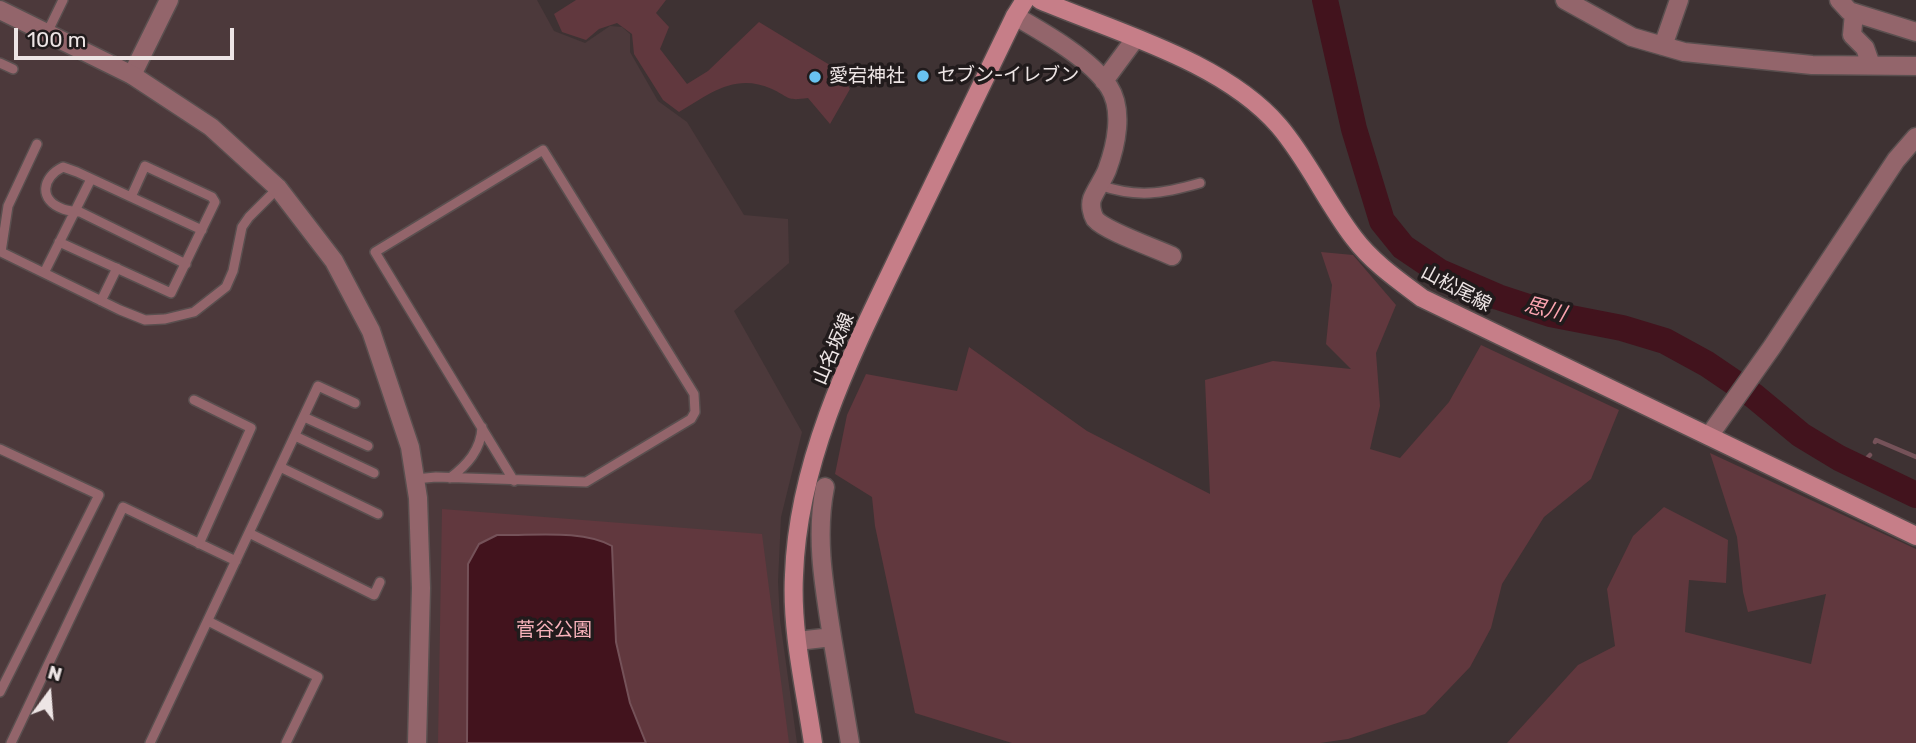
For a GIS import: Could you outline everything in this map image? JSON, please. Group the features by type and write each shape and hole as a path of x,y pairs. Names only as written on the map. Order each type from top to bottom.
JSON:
{"main road":[{"name":"山名坂線","path":"813,743 798,641 793,575 799,517 819,436 858,343 1025,0"},
{"name":"山松尾線","path":"1040,0 1205,68 1244,93 1280,127 1355,239 1385,270 1422,298 1916,536"}],"street":[{"path":"132,75 169,0"},
{"path":"1565,0 1632,37 1684,52 1812,65 1916,66"},
{"path":"1663,46 1679,0"},
{"path":"1839,0 1854,13 1916,32"},
{"path":"0,10 132,75 211,127 278,188 334,261 371,331 410,447 418,498 421,589 418,743"},
{"path":"1854,13 1852,35 1865,48 1871,65"},
{"path":"1015,16 1059,42 1109,86 1116,102 1114,149 1091,201 1093,216 1102,226 1172,256"},
{"path":"1104,81 1135,39"},
{"path":"1709,436 1780,336 1896,160 1916,137"},
{"path":"825,487 820,513 820,558 850,743"},
{"path":"798,641 832,637"}],"lane":[{"path":"47,33 63,0"},
{"path":"0,63 13,69"},
{"path":"37,144 4,204 1,252 145,320 194,312 226,287 233,271 242,227 278,188"},
{"path":"415,479 450,478 514,481 586,482 691,419 695,411 694,394 543,150 375,252 514,481"},
{"path":"60,242 171,293 215,202 212,197 145,166 131,197"},
{"path":"186,264 75,211 62,209 50,201 45,191 47,182 52,173 63,167 202,230"},
{"path":"44,273 90,179"},
{"path":"1099,185 1120,192 1150,194 1200,183"},
{"path":"101,301 117,268"},
{"path":"150,743 318,386 355,404"},
{"path":"194,400 251,428 199,544"},
{"path":"304,417 368,446"},
{"path":"450,478 461,470 475,453 482,427"},
{"path":"295,436 374,473"},
{"path":"0,449 99,495 0,692"},
{"path":"280,467 379,514"},
{"path":"11,743 123,508 236,561"},
{"path":"249,533 374,595 380,582"},
{"path":"208,621 318,677 286,743"}],"shaded area":[{"path":"0,0 537,0 554,31 585,43 610,26 622,27 630,34 630,52 658,101 687,122 744,215 788,219 789,263 734,311 802,432 781,517 778,582 780,620 797,743 0,743"},
{"path":"497,535 571,535 612,546 616,642 630,703 646,743 467,743 468,564 479,544"}],"green space":[{"path":"576,0 666,0 656,13 669,27 660,49 687,84 708,71 759,22 838,70 850,89 830,124 808,98 792,99 759,84 723,87 679,112 663,100 634,54 632,34 617,23 599,29 586,40 562,32 554,14"},
{"path":"1321,252 1353,255 1396,305 1376,353 1380,406 1370,449 1400,458 1449,402 1481,345 1619,410 1591,479 1544,517 1502,584 1491,628 1470,667 1425,714 1348,739 1320,743 1012,743 915,713 875,526 872,497 835,474 847,415 866,374 957,391 969,347 1087,431 1210,494 1205,380 1273,361 1351,369 1326,344 1332,285"},
{"path":"1710,453 1916,549 1916,743 1507,743 1578,665 1615,646 1607,589 1633,536 1664,507 1728,540 1726,583 1689,580 1685,632 1811,664 1826,594 1748,612 1737,537"},
{"name":"菅谷公園","path":"442,509 762,534 789,743 438,743"}],"waterway":[{"name":"思川","path":"1325,0 1354,129 1382,221 1403,247 1440,272 1498,297 1550,314 1622,328 1665,341 1707,364 1754,396 1801,435 1839,458 1916,495"},
{"path":"1875,442 1876,440 1916,457"},
{"path":"1858,467 1870,455"}],"place":[{"name":"セブン-イレブン","path":"923,76"},
{"name":"愛宕神社","path":"815,77"}]}
